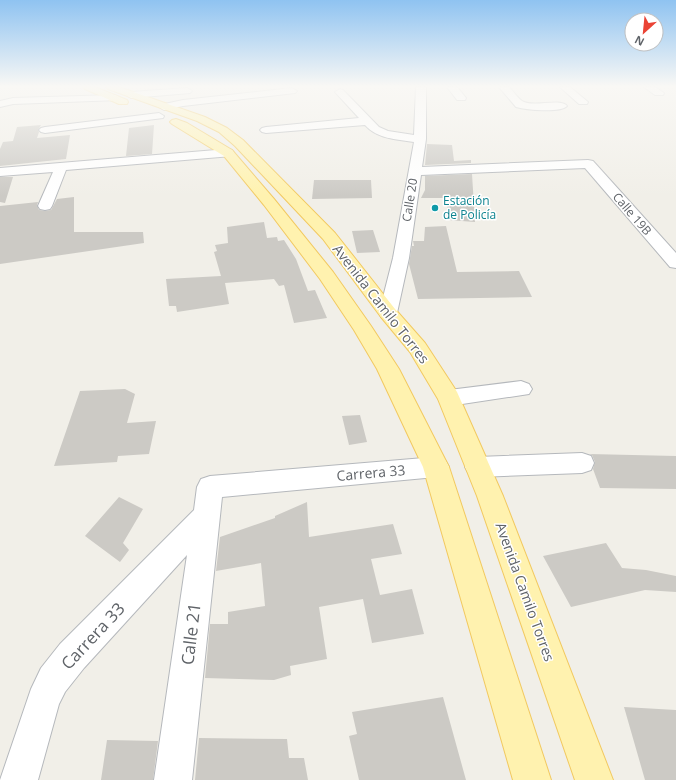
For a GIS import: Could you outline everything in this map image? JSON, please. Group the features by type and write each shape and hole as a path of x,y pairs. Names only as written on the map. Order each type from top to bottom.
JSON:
{"main road":[{"name":"Avenida Camilo Torres","path":"180,123 228,153 269,202 327,276 364,330 388,370 436,466 532,780"},
{"name":"Avenida Camilo Torres","path":"210,123 239,143 329,236 388,313 418,348 449,398 490,496 594,780"}],"street":[{"path":"45,130 85,123"},
{"path":"266,130 333,123"},
{"path":"371,123 375,129 385,134 420,139"},
{"name":"Calle 20","path":"388,313 401,258 420,139 420,123"},
{"path":"0,172 228,153"},
{"name":"Calle 19B","path":"415,171 588,164 676,264"},
{"path":"44,206 61,167"},
{"path":"449,398 521,389"},
{"path":"478,467 582,463"},
{"name":"Carrera 33","path":"19,780 43,701 53,680 72,656 208,502 436,466"},
{"name":"Calle 21","path":"173,780 208,502"}],"building":[{"path":"41,125 38,130 39,132 37,138 70,135 66,159 0,166 0,149 3,142 13,141 17,127"},
{"path":"154,125 152,154 126,156 129,128"},
{"path":"427,144 452,145 454,161 471,160 471,163 425,165"},
{"path":"472,174 475,222 448,220 447,198 421,198 425,190 425,176"},
{"path":"0,177 13,177 5,203 0,202"},
{"path":"314,180 371,180 372,198 312,199"},
{"path":"74,197 74,232 143,232 144,243 0,264 0,206 38,202 37,205 39,210 45,211 51,210 57,199"},
{"path":"264,222 267,238 277,237 278,241 284,240 296,259 308,291 315,290 327,318 294,323 284,285 279,286 274,279 225,283 229,304 177,312 176,306 169,306 166,279 221,276 214,252 217,251 215,245 228,243 227,227"},
{"path":"446,226 457,272 519,271 532,297 418,299 409,264 412,246 414,246 413,241 424,241 425,227"},
{"path":"373,230 380,252 357,253 352,231"},
{"path":"125,389 135,394 127,423 156,421 149,454 118,456 117,462 54,466 80,391"},
{"path":"360,415 367,442 349,445 342,416"},
{"path":"589,454 676,456 676,489 600,488 593,469 595,462 592,455"},
{"path":"119,497 143,509 123,543 129,550 120,562 85,536"},
{"path":"307,502 309,537 393,524 402,554 371,559 380,595 412,589 424,634 372,643 363,599 319,607 327,659 290,666 291,675 274,680 205,678 210,624 228,624 228,612 265,606 261,563 216,571 220,537 275,518 275,516"},
{"path":"606,543 622,568 646,570 676,576 676,592 645,590 571,607 543,556"},
{"path":"443,697 466,780 359,780 349,736 357,734 352,712"},
{"path":"624,707 676,710 676,780 645,780"},
{"path":"199,738 287,739 289,758 304,758 308,780 195,780"},
{"path":"107,740 158,741 153,780 101,780"}],"place":[{"name":"Estación de Policía","path":"435,208"}]}
